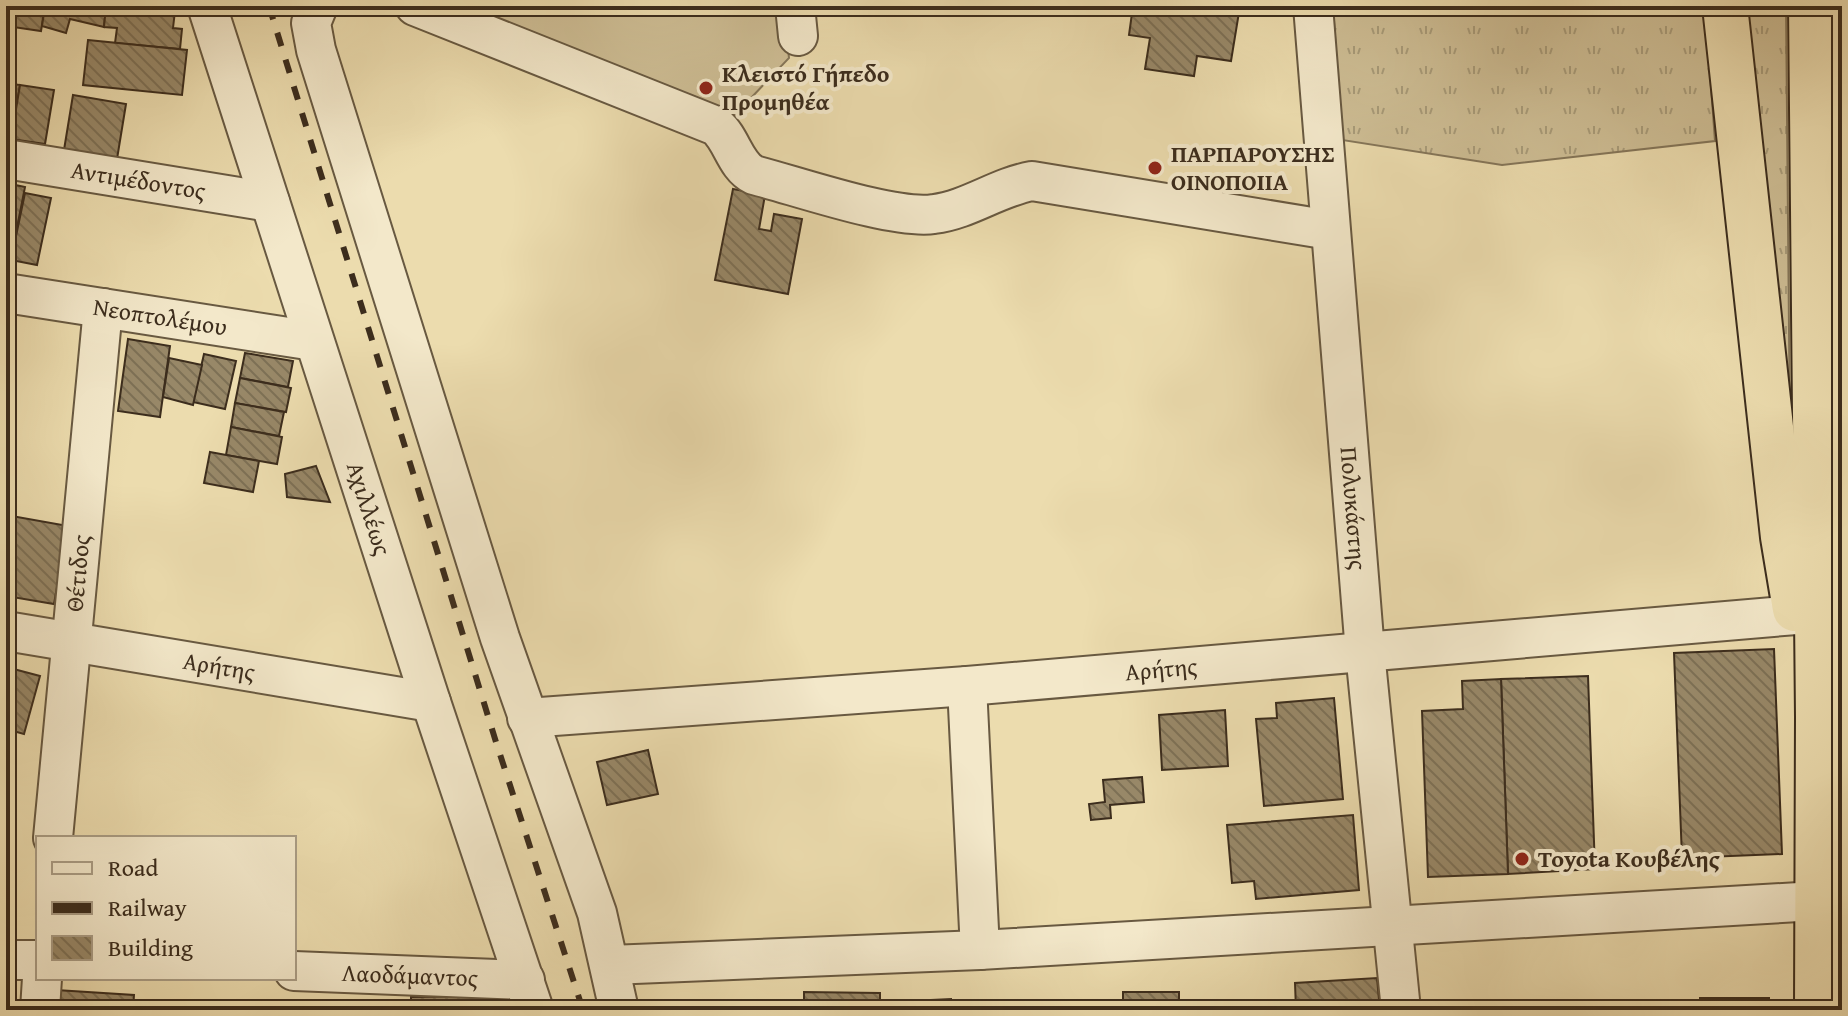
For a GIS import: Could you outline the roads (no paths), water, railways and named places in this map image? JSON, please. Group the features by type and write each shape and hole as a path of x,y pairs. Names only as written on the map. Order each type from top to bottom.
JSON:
{"highway":[{"path":"1725,6 1783,537 1818,717"},
{"path":"1811,6 1818,717 1817,1010"}],"street":[{"name":"Αχιλλέως","path":"207,6 431,702 530,995"},
{"path":"415,6 716,126 729,140 743,167 754,175 903,213 945,212 1013,184 1032,181 1330,230"},
{"name":"Πολυκάστης","path":"1313,6 1365,652 1401,1010"},
{"path":"314,14 316,50 527,718 597,913 619,1010"},
{"name":"Αντιμέδοντος","path":"6,159 270,202"},
{"name":"Νεοπτολέμου","path":"6,293 314,341"},
{"name":"Θέτιδος","path":"53,836 103,308"},
{"name":"Αρήτης","path":"527,718 967,686 1796,615"},
{"name":"Αρήτης","path":"6,631 431,702"},
{"path":"967,686 980,950"},
{"path":"610,965 980,950 1816,901"},
{"path":"6,960 36,960"},
{"name":"Λαοδάμαντος","path":"296,971 530,995"},
{"path":"40,1010 42,980"}],"railway":[{"path":"269,6 496,742 583,1010"}],"place":[{"name":"Κλειστό Γήπεδο Προμηθέα","path":"706,88"},
{"name":"ΠΑΡΠΑΡΟΥΣΗΣ ΟΙΝΟΠΟΙΙΑ","path":"1155,168"},
{"name":"Toyota Κουβέλης","path":"1522,859"}]}
